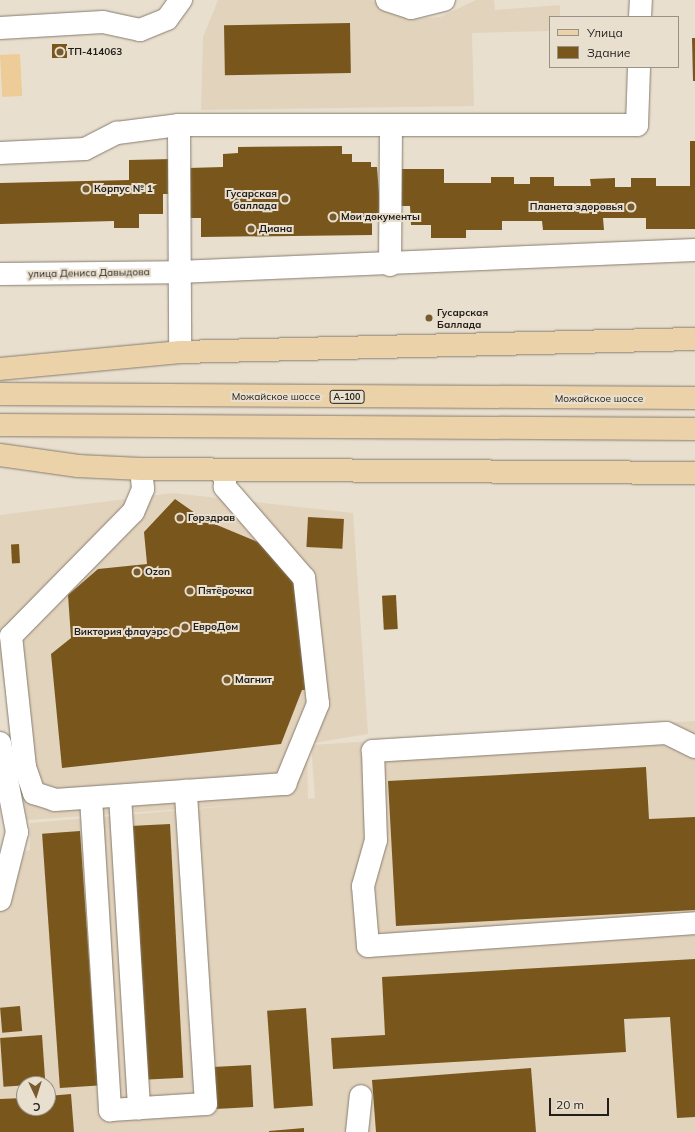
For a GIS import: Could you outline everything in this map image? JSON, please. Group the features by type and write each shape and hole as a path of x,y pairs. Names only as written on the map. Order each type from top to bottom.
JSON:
{"main road":[{"path":"0,369 180,352 695,339"},
{"name":"Можайское шоссе","path":"0,394 695,398"},
{"path":"0,425 695,429"},
{"path":"0,455 78,466 141,469 695,474"}],"street":[{"path":"0,28 103,22 140,30 167,18 181,0"},
{"path":"387,0 411,8 444,0"},
{"path":"640,16 641,0"},
{"path":"0,153 85,149 117,133 179,125 637,125 639,68"},
{"path":"179,125 178,272 180,352"},
{"path":"390,265 391,125"},
{"name":"улица Дениса Давыдова","path":"0,274 178,272 390,265 695,250"},
{"path":"141,469 143,489 133,512 10,636 25,767 34,793 55,800 285,784 318,704 304,578 224,488 225,470"},
{"path":"695,747 666,733 373,751 376,840 363,886 368,946 695,923"},
{"path":"0,743 8,835 0,900"},
{"path":"91,798 110,1110 206,1104 186,791"},
{"path":"120,796 139,1108"},
{"path":"357,1132 361,1096"}],"shaded area":[{"path":"218,0 373,0 383,10 408,19 440,17 476,0 494,0 495,10 560,5 560,16 549,16 549,31 472,33 474,106 201,110 203,37"},
{"path":"20,54 22,96 2,97 0,55"},
{"path":"173,493 353,513 368,734 307,744 308,799 315,798 311,745 695,721 695,1132 0,1132 0,860 30,850 30,823 253,804 27,820 0,659 0,515"}],"building":[{"path":"350,23 351,73 225,75 224,25"},
{"path":"692,38 695,38 695,81 693,81"},
{"name":"ТП-414063","path":"52,44 67,44 67,58 52,58"},
{"path":"690,141 695,141 695,229 646,229 646,218 603,218 604,230 543,230 542,221 502,221 502,230 466,230 466,238 431,238 431,225 411,225 410,206 401,206 401,169 444,169 444,183 491,183 491,177 514,177 514,184 530,184 530,177 554,177 554,186 591,186 590,179 615,178 615,187 631,187 631,178 656,178 656,186 690,186"},
{"name":"Гусарская баллада","path":"342,146 342,154 352,154 352,162 371,162 371,167 377,167 381,219 372,219 372,235 201,237 201,218 189,218 188,168 223,167 223,154 238,153 238,147"},
{"name":"Корпус № 1","path":"172,159 173,194 163,194 163,214 139,214 139,228 114,228 114,221 0,224 0,183 129,180 129,160"},
{"name":"ЕвроДом","path":"175,499 205,520 265,545 293,566 307,690 302,690 281,744 62,768 51,654 71,638 68,595 98,569 147,564 144,532"},
{"path":"308,517 344,519 342,549 306,547"},
{"path":"11,544 19,544 20,563 12,563"},
{"path":"396,595 398,629 384,630 382,596"},
{"path":"646,767 649,819 695,817 695,910 396,926 388,781"},
{"path":"170,824 183,1078 143,1080 130,826"},
{"path":"80,831 98,1085 60,1088 42,834"},
{"path":"695,959 695,1117 677,1118 670,1017 624,1019 626,1052 333,1069 331,1038 385,1035 382,977"},
{"path":"20,1006 22,1031 2,1033 0,1008"},
{"path":"306,1008 313,1106 274,1108 267,1011"},
{"path":"42,1035 45,1076 16,1076 16,1086 4,1087 0,1038"},
{"path":"251,1065 253,1107 215,1109 213,1067"},
{"path":"531,1068 536,1132 376,1132 372,1080"},
{"path":"71,1094 74,1132 0,1132 0,1099 16,1098 16,1116 56,1116 56,1095"},
{"path":"304,1128 304,1132 269,1132 269,1131"}],"place":[{"name":"ТП-414063","path":"60,52"},
{"name":"Корпус № 1","path":"86,189"},
{"name":"Гусарская баллада","path":"285,199"},
{"name":"Планета здоровья","path":"631,207"},
{"name":"Мои документы","path":"333,217"},
{"name":"Диана","path":"251,229"},
{"name":"Гусарская Баллада","path":"429,318"},
{"name":"Горздрав","path":"180,518"},
{"name":"Ozon","path":"137,572"},
{"name":"Пятёрочка","path":"190,591"},
{"name":"ЕвроДом","path":"185,627"},
{"name":"Виктория флауэрс","path":"176,632"},
{"name":"Магнит","path":"227,680"}]}
